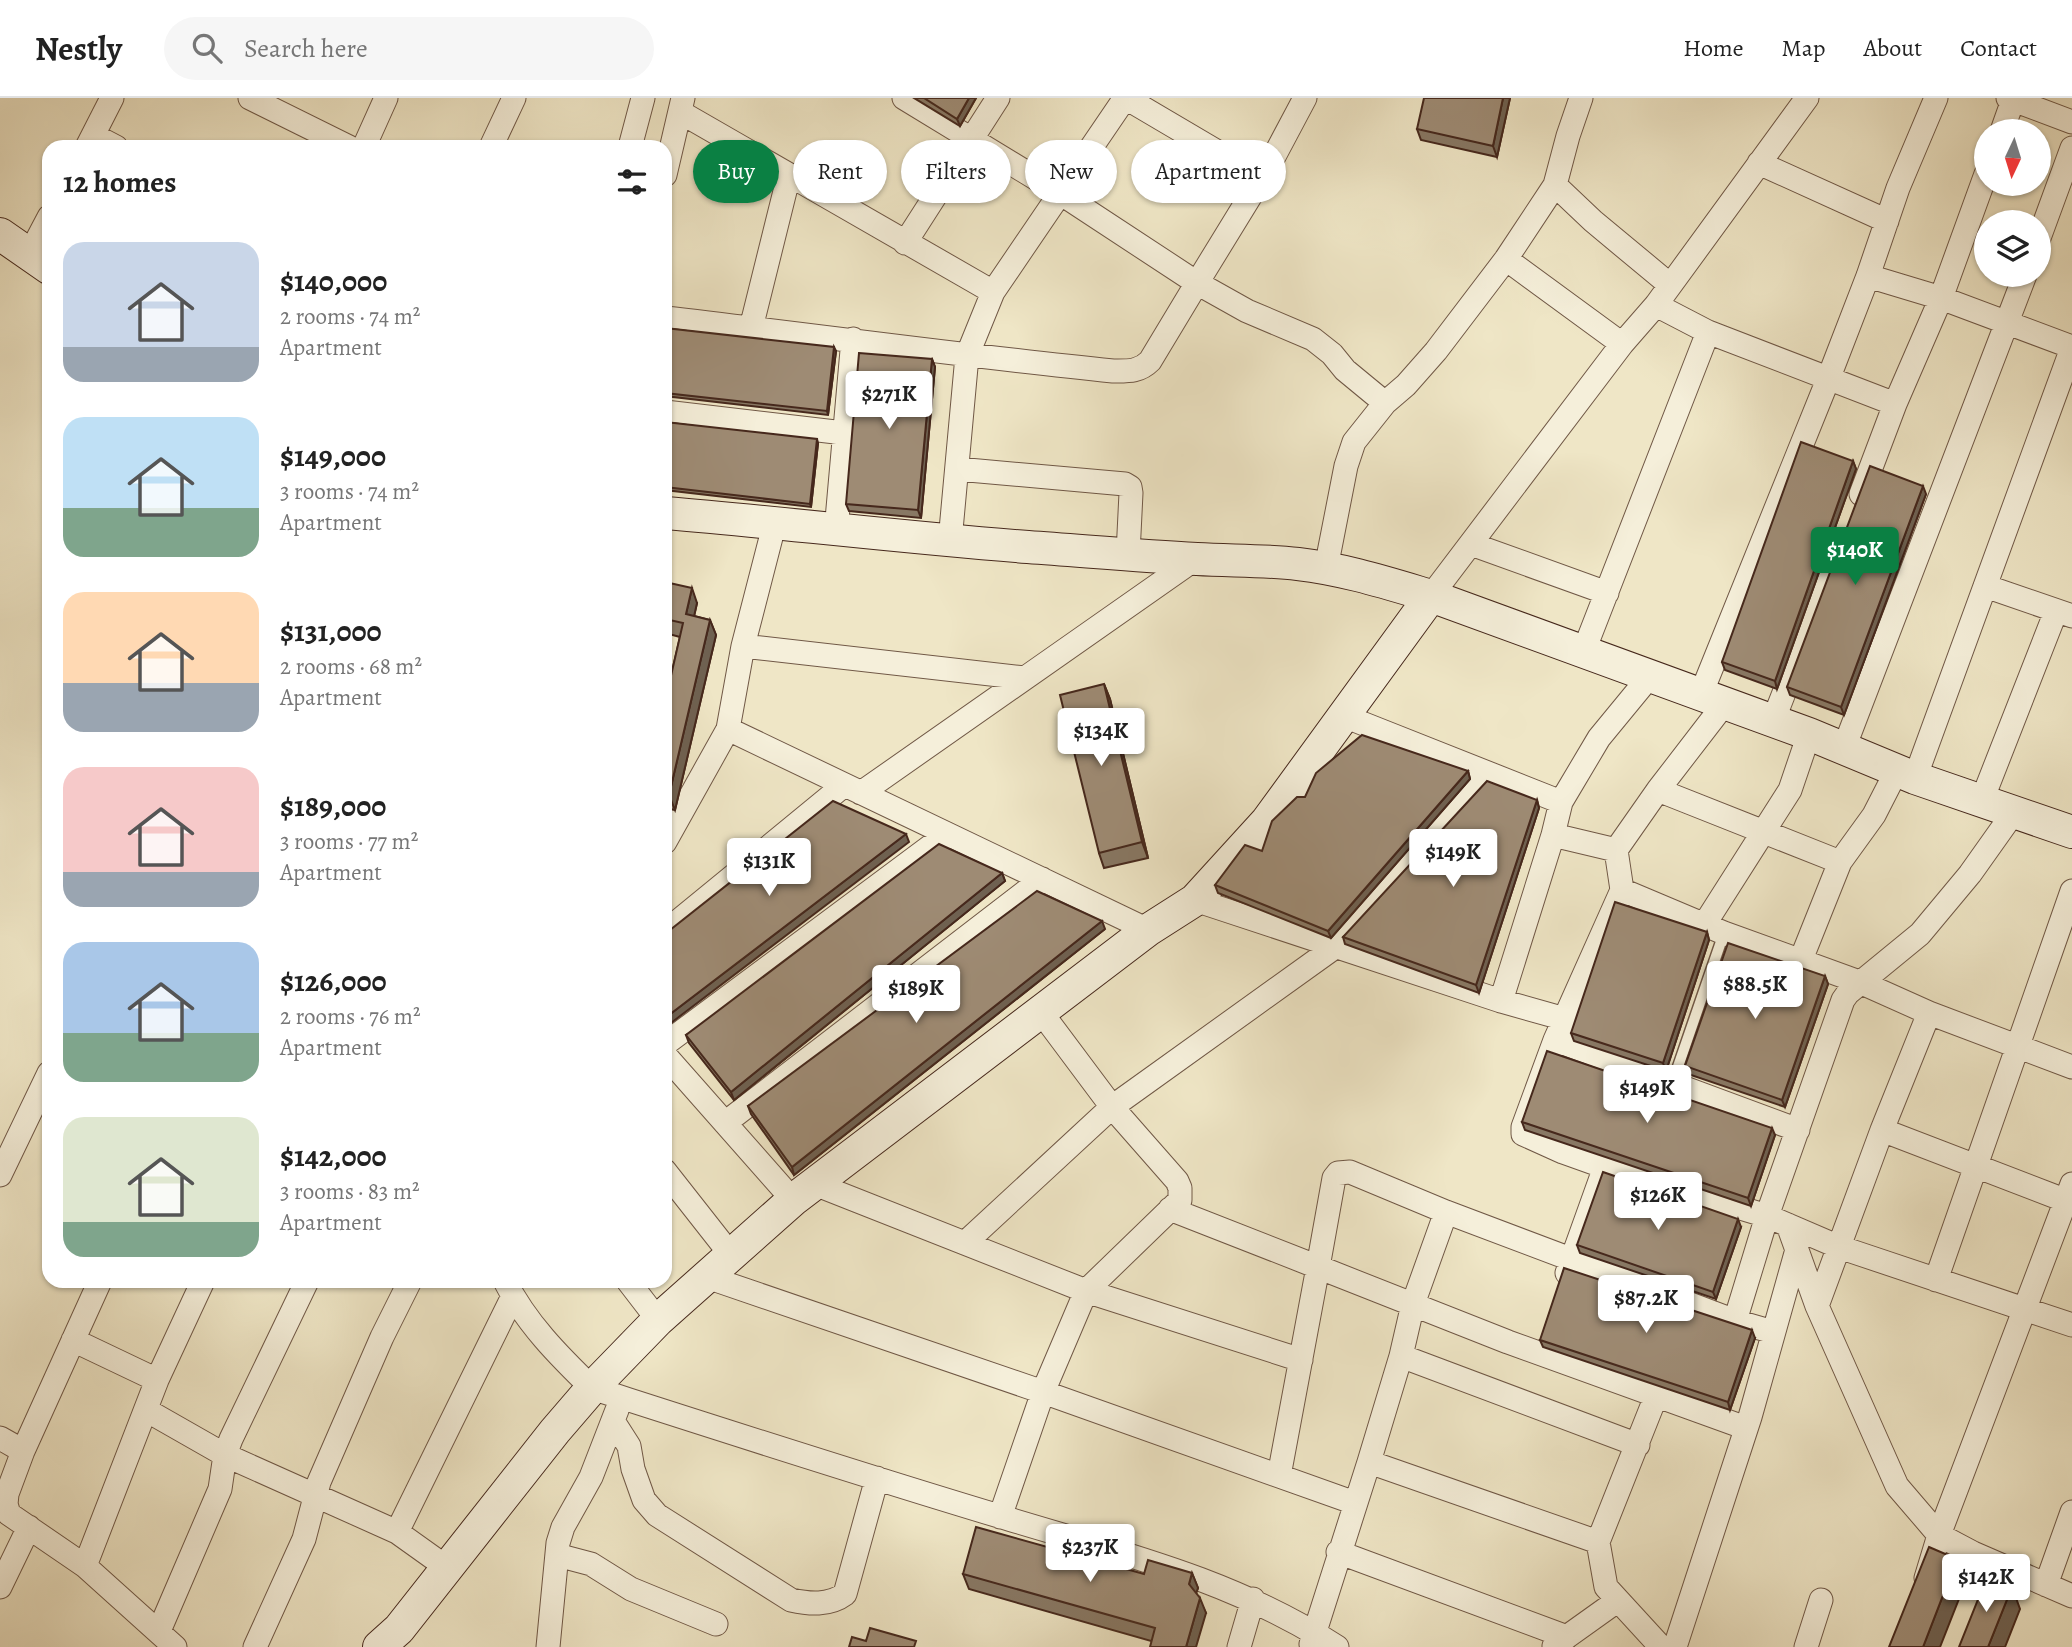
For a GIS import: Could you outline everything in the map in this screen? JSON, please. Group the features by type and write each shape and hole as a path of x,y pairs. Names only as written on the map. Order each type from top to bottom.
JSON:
{"main road":[{"path":"0,234 39,260"},
{"path":"672,514 950,541 1326,568 1431,596 1809,734 1906,774 2072,832"},
{"path":"379,1647 399,1629 555,1431 592,1388 658,1320 804,1192 1148,930 1195,900 1267,821 1431,596"}],"street":[{"path":"91,140 112,98"},
{"path":"250,98 335,140"},
{"path":"367,140 386,98"},
{"path":"494,140 514,98"},
{"path":"632,140 643,98"},
{"path":"904,98 1025,171"},
{"path":"905,243 998,98"},
{"path":"1096,140 1125,98 1197,140"},
{"path":"1283,140 1305,98"},
{"path":"1326,568 1346,466 1354,442 1385,403 1406,385 1436,351 1506,259 1555,185 1581,98"},
{"path":"1431,596 1622,344 1656,305 1807,98"},
{"path":"1936,98 1898,188 1713,699 1658,790 1616,850 1622,890 1560,1030 1523,1127 1523,1134 1605,1167 1777,1221 1839,1247 2072,1325"},
{"path":"2005,119 2010,99 2062,112"},
{"path":"672,144 681,105 789,175 993,292"},
{"path":"2049,210 2072,148"},
{"path":"1759,163 1887,221"},
{"path":"751,328 789,175"},
{"path":"1555,185 1593,221 1671,285"},
{"path":"1851,518 1895,404 1941,298 1978,196"},
{"path":"950,541 967,356 993,292 1053,203"},
{"path":"1075,203 1197,283 1247,311 1313,339 1385,403"},
{"path":"672,319 967,356 1132,371 1143,368 1150,360 1245,203"},
{"path":"1506,259 1622,344"},
{"path":"1800,962 1840,862 1906,774 1985,586 2072,348 1941,298 1868,276"},
{"path":"1844,748 2021,287"},
{"path":"1656,305 1708,332 1895,404"},
{"path":"1583,653 1708,332"},
{"path":"836,531 853,340"},
{"path":"672,413 844,433"},
{"path":"957,469 1130,486 1128,554"},
{"path":"672,829 728,729 743,646 775,522"},
{"path":"1471,544 1607,593"},
{"path":"1773,721 1837,556"},
{"path":"672,927 852,790 1026,678 1195,559"},
{"path":"1982,800 2064,613 1985,586"},
{"path":"743,646 1026,678"},
{"path":"1501,1001 1553,835 1560,802 1599,738 1650,676"},
{"path":"1344,716 1560,802"},
{"path":"728,729 1148,930"},
{"path":"1714,929 1764,832 1790,790 1809,734"},
{"path":"965,1243 1112,1107 1335,947 1487,775"},
{"path":"1658,790 1840,862"},
{"path":"1735,1321 1777,1221 1798,1130 1838,1010 1848,993 1920,934 1970,874 2014,812"},
{"path":"672,1039 947,834"},
{"path":"1553,835 1616,850"},
{"path":"725,1123 1042,878"},
{"path":"1622,890 1714,929 1861,983 1929,1013 2072,1067"},
{"path":"1936,1280 1978,1167 2072,891"},
{"path":"1195,900 1501,1001 1672,1084 1798,1130"},
{"path":"1000,1517 1043,1392 1086,1291 1180,1200 1177,1181 1112,1107 1041,1012"},
{"path":"1817,1306 1882,1130 1929,1013"},
{"path":"672,1063 725,1123 804,1192 965,1243 1086,1291 1301,1360"},
{"path":"0,1175 42,1088"},
{"path":"1882,1130 1978,1167 2070,1196 1939,1535 1921,1594"},
{"path":"1559,1294 1605,1167"},
{"path":"1279,1476 1332,1184 1338,1173 1350,1172 1446,1212 1735,1321 1773,1332"},
{"path":"672,1180 731,1255"},
{"path":"1170,1209 1538,1352 1746,1428"},
{"path":"1312,1640 1401,1356 1413,1304 1446,1212"},
{"path":"1777,1221 1796,1253 1897,1486 1939,1535 1973,1553 2072,1596"},
{"path":"1675,1647 1746,1428 1796,1253"},
{"path":"707,1277 1355,1503"},
{"path":"97,1288 23,1451 6,1494 6,1504 9,1514 85,1566 167,1639 220,1489 225,1455 304,1288"},
{"path":"85,1566 157,1380 200,1288"},
{"path":"254,1647 304,1539 314,1497 382,1337 406,1288"},
{"path":"633,1288 658,1320"},
{"path":"397,1532 509,1289 550,1347 592,1388 1000,1517 1165,1565 1253,1599 1312,1640 1337,1647"},
{"path":"1538,1352 1547,1329"},
{"path":"73,1340 157,1380"},
{"path":"1401,1356 1637,1444"},
{"path":"1656,1396 1598,1542 1606,1587 1661,1647"},
{"path":"548,1647 557,1555 563,1527 591,1476 622,1398"},
{"path":"146,1410 225,1455 397,1532 446,1567"},
{"path":"613,1421 629,1446 633,1469 644,1500 657,1515 791,1600 836,1601 845,1594 877,1478"},
{"path":"0,1438 23,1451"},
{"path":"1369,1462 1598,1542"},
{"path":"2046,1586 2072,1512"},
{"path":"0,1587 29,1527"},
{"path":"1338,1552 1559,1642 1617,1601"},
{"path":"557,1555 591,1564 631,1589 716,1624"},
{"path":"1239,1647 1253,1599"},
{"path":"1806,1647 1821,1600"}],"lane":[{"path":"1672,1084 1714,929"}],"building":[{"path":"924,98 969,98 957,119"},
{"path":"1424,98 1503,98 1493,146 1417,129"},
{"path":"672,329 834,347 827,411 672,394"},
{"path":"859,353 932,359 918,510 846,504"},
{"path":"672,423 817,439 810,504 672,488"},
{"path":"1801,442 1853,461 1775,681 1722,662"},
{"path":"1870,466 1923,486 1841,707 1787,687"},
{"path":"672,584 692,588 686,614 710,620 672,782 672,671 683,623 672,621"},
{"path":"1104,684 1142,842 1099,853 1060,695"},
{"path":"1362,735 1468,771 1328,931 1215,885 1245,845 1262,851 1272,821 1297,797 1305,797 1316,773"},
{"path":"1487,781 1537,800 1476,985 1343,937"},
{"path":"833,801 906,834 672,1013 672,928"},
{"path":"939,844 1002,873 731,1092 686,1035"},
{"path":"1037,891 1102,921 792,1167 748,1106"},
{"path":"1615,902 1707,932 1663,1063 1571,1033"},
{"path":"1728,943 1825,976 1782,1100 1685,1066"},
{"path":"1547,1051 1772,1128 1748,1198 1522,1122"},
{"path":"1603,1172 1738,1219 1713,1292 1577,1245"},
{"path":"1564,1268 1752,1330 1728,1402 1540,1340"},
{"path":"976,1527 1144,1574 1148,1560 1192,1573 1189,1584 1200,1598 1186,1647 1150,1647 1155,1628 963,1574"},
{"path":"1929,1547 1957,1559 1923,1647 1889,1647"},
{"path":"1987,1577 2012,1587 1988,1647 1959,1647"},
{"path":"870,1628 916,1641 914,1647 849,1647 852,1637 866,1641"}]}
